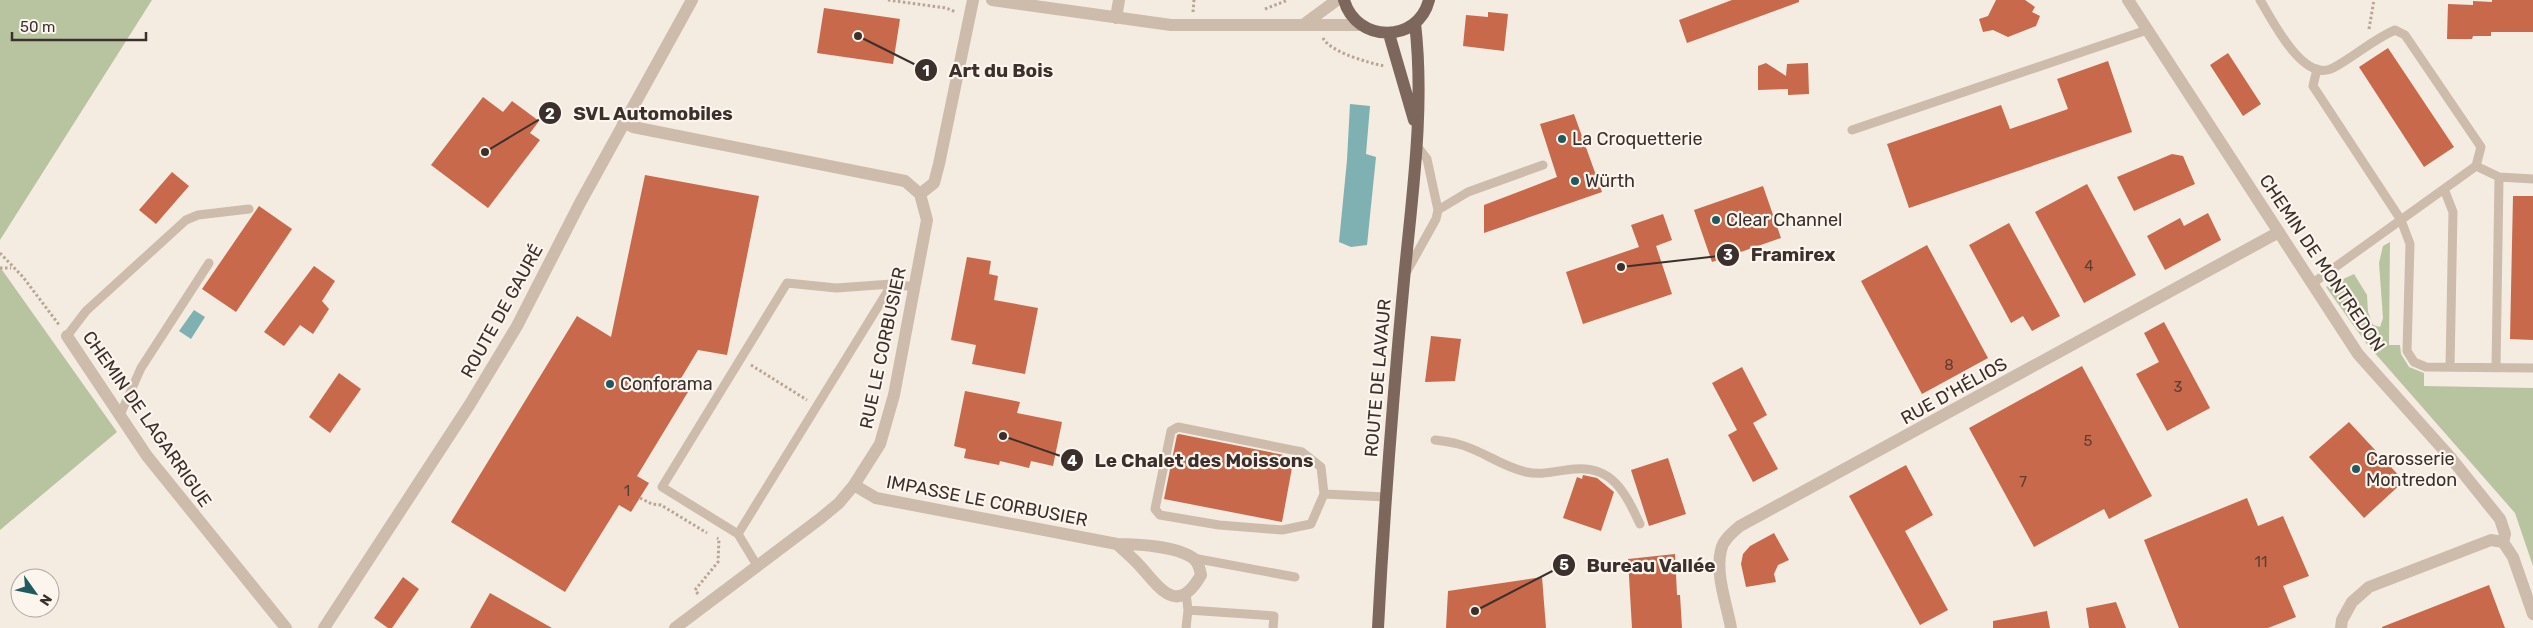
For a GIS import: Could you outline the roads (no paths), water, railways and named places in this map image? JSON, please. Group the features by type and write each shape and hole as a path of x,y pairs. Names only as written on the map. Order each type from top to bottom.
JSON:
{"main road":[{"path":"1344,0 1352,17 1360,25 1374,32 1389,34 1403,31 1415,24 1426,10 1429,0"},
{"name":"ROUTE DE LAVAUR","path":"1378,628 1386,497 1418,132 1420,62 1415,24"},
{"name":"ROUTE DE LAVAUR","path":"1389,34 1418,132"}],"street":[{"name":"ROUTE DE GAURÉ","path":"324,628 517,326 623,122 692,0"},
{"path":"623,122 633,127 892,177 905,181 920,194 934,183 938,170 973,0"},
{"path":"992,0 1171,25 1360,25"},
{"path":"1116,18 1119,0"},
{"path":"1303,25 1337,0"},
{"name":"CHEMIN DE MONTREDON","path":"2128,0 2358,354 2451,458 2500,519 2505,534 2503,542 2513,557 2533,614"},
{"name":"RUE LE CORBUSIER","path":"675,628 758,567 839,503 854,485 876,452 888,418 927,220 920,194"},
{"name":"RUE D'HÉLIOS","path":"1731,628 1719,565 1721,549 1724,543 1740,526 2280,232"},
{"name":"CHEMIN DE LAGARRIGUE","path":"67,336 152,463 286,628"},
{"name":"IMPASSE LE CORBUSIER","path":"854,485 876,498 1117,544 1136,544 1177,551 1193,558"},
{"path":"2341,628 2342,620 2352,602 2369,587 2491,540 2503,542"},
{"path":"1117,544 1140,566 1162,592 1176,596 1186,593 1195,585 1201,575 1199,566 1193,558"}],"lane":[{"path":"2260,0 2290,48 2302,62 2317,69 2331,70 2366,46 2395,30 2405,35 2481,147 2476,166 2313,283"},
{"path":"1852,130 2147,30"},
{"path":"2317,69 2313,86 2401,220 2410,244 2407,351 2414,362 2426,367 2533,368"},
{"path":"1404,276 1436,219 1438,210 1427,158 1417,146"},
{"path":"1438,210 1468,192 1543,166"},
{"path":"2476,166 2499,177 2533,179"},
{"path":"2496,368 2499,177"},
{"path":"2444,189 2453,212 2450,367"},
{"path":"67,336 86,311 186,220 198,215 249,208"},
{"path":"120,416 141,368 208,263"},
{"path":"758,567 738,534 662,487 788,283 836,288 892,284 915,287"},
{"path":"738,534 892,284"},
{"path":"1178,426 1302,452 1321,467 1324,494 1311,524 1282,530 1219,525 1160,515 1155,509 1171,431 1178,426"},
{"path":"1435,440 1458,444 1497,463 1526,472 1546,474 1576,469 1591,470 1613,480 1624,491 1640,524"},
{"path":"1324,494 1386,497"},
{"path":"1193,558 1295,578"},
{"path":"1186,593 1188,610 1186,628"},
{"path":"1188,610 1274,616 1273,628"}],"water":[{"path":"1350,104 1370,106 1366,154 1376,157 1367,245 1351,247 1339,242"},
{"path":"194,310 205,317 191,339 179,331"}],"place":[{"name":"Art du Bois","path":"858,36"},
{"name":"La Croquetterie","path":"1562,139"},
{"name":"SVL Automobiles","path":"485,152"},
{"name":"Würth","path":"1575,181"},
{"name":"Clear Channel","path":"1716,220"},
{"name":"Framirex","path":"1621,267"},
{"name":"Conforama","path":"610,384"},
{"name":"Le Chalet des Moissons","path":"1003,436"},
{"name":"Carosserie Montredon","path":"2356,469"},
{"name":"Bureau Vallée","path":"1475,611"}]}
